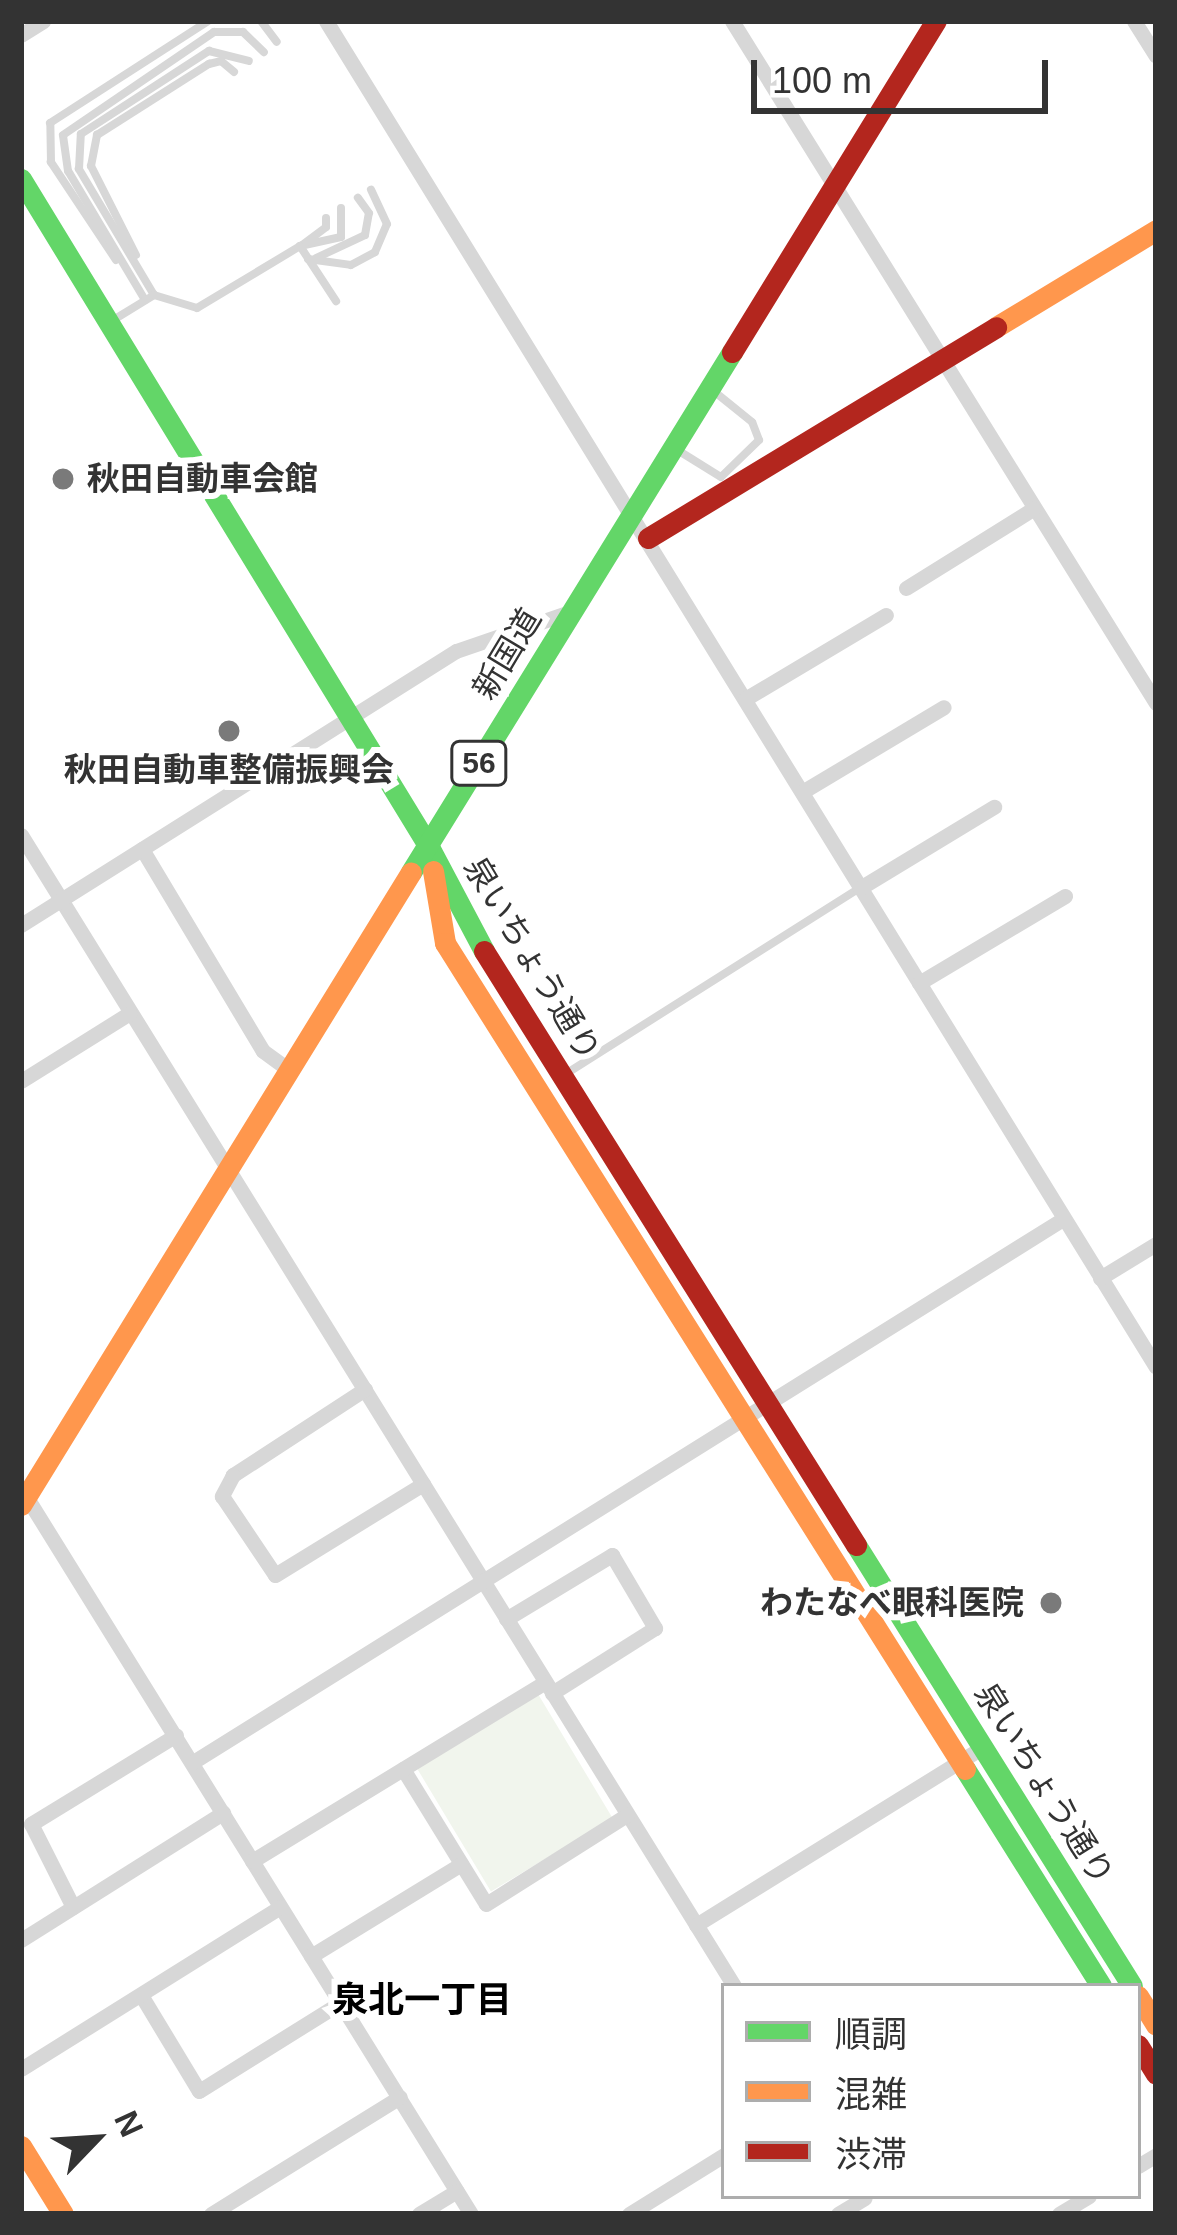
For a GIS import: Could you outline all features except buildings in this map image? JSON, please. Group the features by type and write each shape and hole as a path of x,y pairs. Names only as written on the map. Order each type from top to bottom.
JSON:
{"main road":[{"name":"新国道","path":"23,1496 429,847 935,21"},
{"path":"21,179 429,847"},
{"path":"648,538 1156,230"},
{"name":"泉いちょう通り","path":"429,847 562,1076 1130,1983"},
{"name":"泉いちょう通り","path":"429,847 445,943 1099,1983"},
{"path":"21,2146 63,2214"}],"street":[{"path":"21,35 43,21"},
{"path":"731,21 1156,703"},
{"path":"1134,21 1156,56"},
{"path":"330,22 1156,1367"},
{"path":"906,588 1033,508"},
{"path":"21,925 350,716 482,639 570,612"},
{"path":"745,699 886,614"},
{"path":"802,792 944,707"},
{"path":"860,888 994,807"},
{"path":"21,835 732,1983"},
{"path":"142,849 263,1051 289,1070"},
{"path":"919,983 1065,896"},
{"path":"21,1081 130,1013"},
{"path":"193,1762 747,1421 1063,1219"},
{"path":"1100,1278 1156,1244"},
{"path":"365,1390 233,1474 222,1496 275,1575 423,1484"},
{"path":"23,1496 471,2214"},
{"path":"252,1861 403,1769 655,1628 612,1555 506,1619"},
{"path":"74,1907 31,1824 176,1735"},
{"path":"696,1925 983,1748"},
{"path":"403,1769 486,1904 627,1815"},
{"path":"21,1940 223,1813"},
{"path":"311,1957 461,1864"},
{"path":"21,2069 280,1907"},
{"path":"141,1995 199,2091 340,2003"},
{"path":"211,2214 400,2097"},
{"path":"629,2214 721,2157"},
{"path":"419,2214 457,2191"}],"lane":[{"path":"208,21 50,122 51,162 149,297 197,308 300,246 326,227 326,218"},
{"path":"261,21 277,42"},
{"path":"149,297 68,171 63,135 72,122 214,32 243,32 264,52"},
{"path":"149,297 79,169 81,134 209,51 249,61"},
{"path":"149,297 91,166 90,150 114,122 209,64 221,61 234,72"},
{"path":"308,259 351,266 375,252 387,224 371,190"},
{"path":"308,259 344,251 365,235 369,213 358,198"},
{"path":"300,246 341,237 341,208"},
{"path":"300,246 336,301"},
{"path":"109,323 149,297"},
{"path":"673,446 721,477 759,440 752,422 709,387"},
{"path":"562,1076 860,888"}],"shaded area":[{"path":"538,1694 613,1818 491,1891 416,1767"}],"traffic: fast":[{"path":"21,179 429,847 484,951"},
{"path":"411,872 732,352"},
{"path":"856,1545 1130,1983"},
{"path":"965,1769 1099,1983"}],"traffic: slow":[{"path":"996,327 1156,230"},
{"path":"433,871 445,943 965,1769"},
{"path":"21,1505 411,872"},
{"path":"1141,2001 1156,2025"},
{"path":"21,2146 63,2214"}],"traffic: jam":[{"path":"732,352 936,21"},
{"path":"648,538 996,327"},
{"path":"484,951 856,1545"},
{"path":"1141,2050 1156,2074"}],"place":[{"name":"秋田自動車会館","path":"63,479"},
{"name":"秋田自動車整備振興会","path":"229,731"},
{"name":"わたなべ眼科医院","path":"1051,1603"}],"district":[{"name":"泉北一丁目","path":"422,2000"}]}
